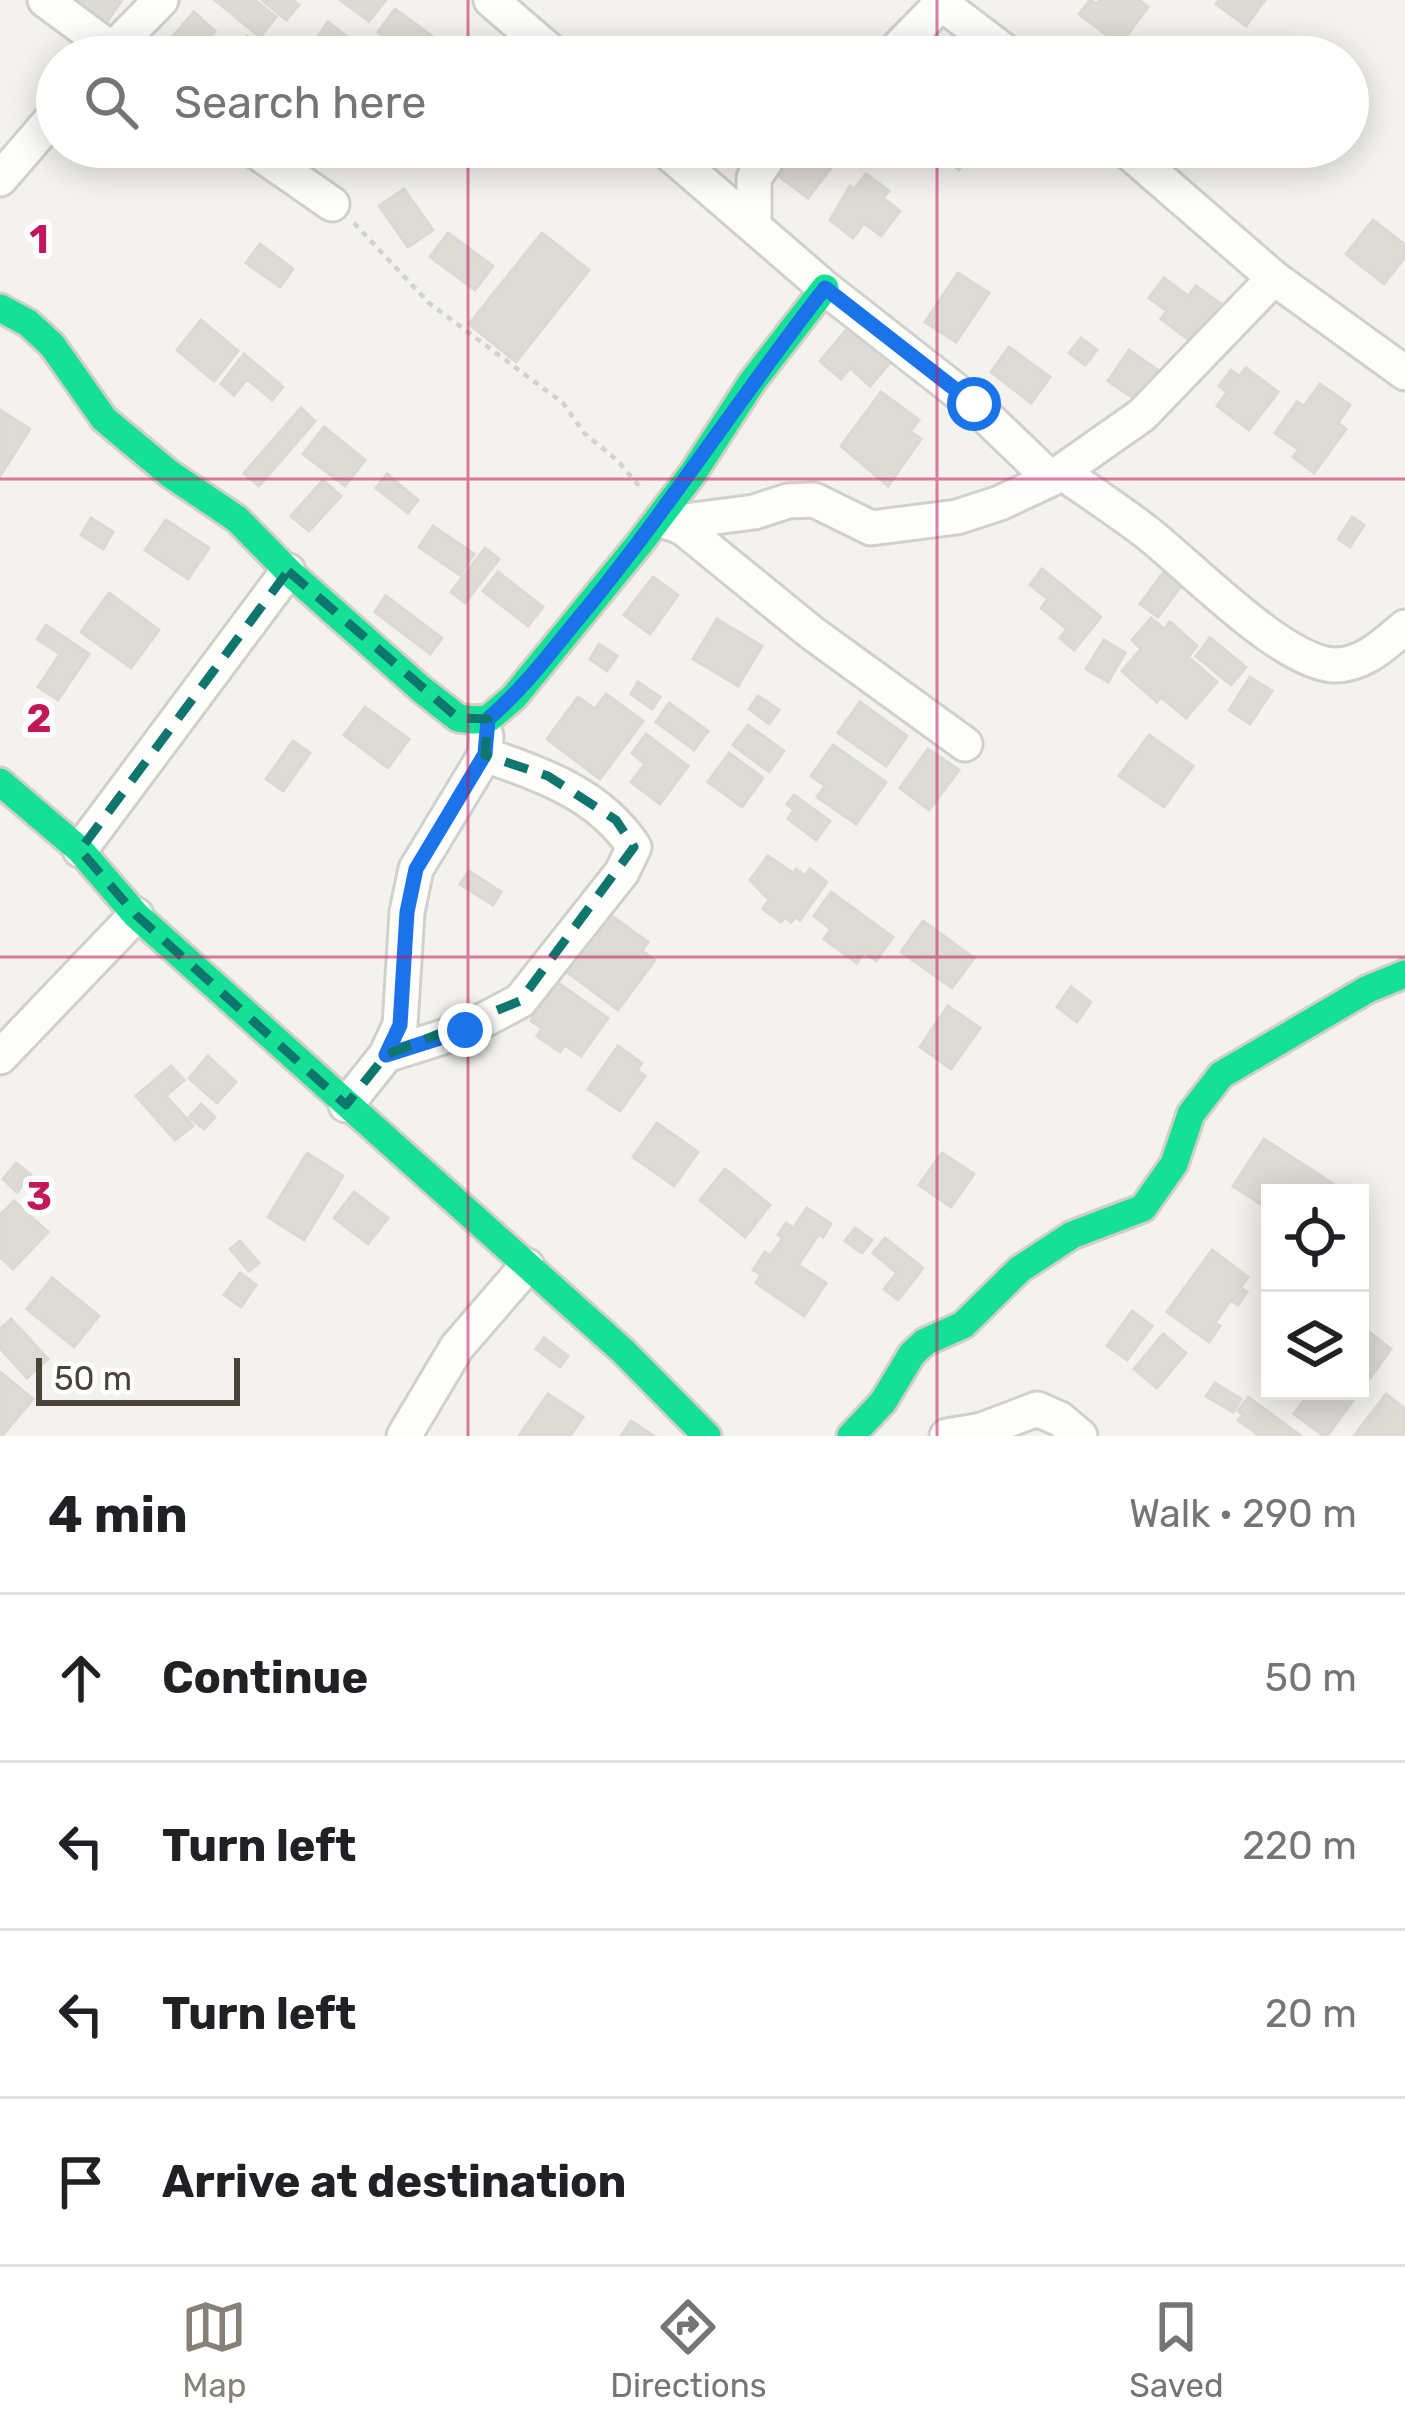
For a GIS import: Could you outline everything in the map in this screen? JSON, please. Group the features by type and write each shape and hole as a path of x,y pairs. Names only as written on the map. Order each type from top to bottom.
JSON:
{"street":[{"path":"44,0 89,36"},
{"path":"128,36 161,0"},
{"path":"490,0 532,36"},
{"path":"908,36 939,2 984,36"},
{"path":"0,179 36,137"},
{"path":"280,168 332,204"},
{"path":"686,168 825,288 1056,475 1147,532 1262,629 1298,653 1330,665 1356,663 1405,626"},
{"path":"754,226 754,178 761,168"},
{"path":"1147,168 1274,278 1405,373"},
{"path":"664,518 814,500 871,528 957,517 1000,503 1056,475 1142,415 1274,278"},
{"path":"0,308 28,323 52,345 104,419 170,474 237,519 288,571 458,718 488,719 514,697 664,518 752,382 825,288"},
{"path":"664,518 964,744"},
{"path":"80,850 288,571"},
{"path":"346,1105 386,1055 400,1025 407,912 416,869 485,754 488,719"},
{"path":"386,1055 465,1030 520,1001 622,872 634,847 616,820 548,776 485,754"},
{"path":"0,782 80,850 136,915 623,1351 707,1436"},
{"path":"0,1057 136,915"},
{"path":"851,1436 883,1402 912,1354 926,1342 963,1325 1020,1269 1072,1235 1143,1208 1174,1164 1191,1114 1221,1075 1368,989 1405,974"},
{"path":"404,1436 457,1347 527,1266"},
{"path":"947,1436 982,1430 1036,1409 1060,1419 1080,1436"}],"path":[{"path":"332,204 386,252 429,303 563,403 584,433 618,461 664,518"}],"highlighted area":[{"path":"288,571 458,718 488,719 485,755 548,776 616,820 634,847 520,1001 386,1055 346,1105 136,915 80,850"}],"building":[{"path":"74,0 122,0 106,23"},
{"path":"215,0 255,0 276,17 259,36"},
{"path":"262,0 293,0 299,5 286,20"},
{"path":"340,0 386,0 369,21"},
{"path":"1090,0 1097,4 1100,0 1139,0 1148,7 1127,36 1108,36 1079,14"},
{"path":"1219,0 1265,0 1246,26 1216,4"},
{"path":"395,9 432,36 383,36 378,32"},
{"path":"194,12 215,31 211,36 173,36"},
{"path":"328,22 346,36 318,36"},
{"path":"770,168 831,168 808,198"},
{"path":"866,174 889,191 883,198 900,211 881,236 864,223 853,238 830,220 850,186 854,189"},
{"path":"404,189 433,230 408,247 379,206"},
{"path":"1373,220 1405,245 1405,257 1384,284 1346,254"},
{"path":"448,233 493,266 475,290 430,257"},
{"path":"542,233 589,270 516,362 469,324"},
{"path":"260,244 293,269 280,287 246,263"},
{"path":"958,273 989,293 956,342 925,322"},
{"path":"1164,278 1188,296 1196,286 1227,308 1198,347 1161,319 1167,311 1149,298"},
{"path":"201,320 238,351 214,381 177,350"},
{"path":"852,323 894,358 870,386 850,368 841,379 820,361"},
{"path":"1081,338 1097,350 1085,365 1069,353"},
{"path":"1009,347 1050,377 1031,403 991,372"},
{"path":"1129,350 1166,376 1145,406 1108,381"},
{"path":"244,354 283,387 272,400 247,379 234,395 221,384"},
{"path":"1246,368 1278,392 1249,430 1217,406 1227,392 1219,386 1231,370 1239,376"},
{"path":"1320,384 1350,405 1338,423 1346,429 1314,473 1293,457 1299,450 1275,433 1297,402 1304,406"},
{"path":"881,392 919,420 910,431 921,439 888,486 841,446"},
{"path":"301,408 315,421 259,486 244,473"},
{"path":"0,410 30,429 0,476"},
{"path":"324,427 365,460 345,486 303,454"},
{"path":"387,474 418,500 408,513 376,488"},
{"path":"323,480 341,496 309,531 291,516"},
{"path":"1352,517 1364,525 1350,547 1338,539"},
{"path":"91,518 113,532 103,549 81,535"},
{"path":"166,520 209,548 188,579 145,550"},
{"path":"433,526 474,554 460,575 419,547"},
{"path":"485,548 499,559 465,603 451,592"},
{"path":"1042,569 1101,617 1074,650 1060,638 1067,629 1041,608 1048,599 1030,585"},
{"path":"498,572 543,607 528,626 483,591"},
{"path":"1163,573 1181,586 1158,617 1140,604"},
{"path":"653,577 678,595 650,634 624,615"},
{"path":"109,593 159,630 131,668 81,632"},
{"path":"386,596 442,638 430,654 375,612"},
{"path":"1151,618 1164,629 1170,622 1197,646 1188,657 1217,682 1186,718 1161,697 1157,702 1122,671 1141,649 1132,640"},
{"path":"717,619 762,646 738,686 693,659"},
{"path":"46,625 89,654 58,700 38,687 60,654 37,639"},
{"path":"1210,638 1246,667 1231,685 1196,656"},
{"path":"1104,640 1125,653 1108,682 1086,669"},
{"path":"599,644 617,656 607,671 590,659"},
{"path":"1250,677 1272,691 1250,724 1229,710"},
{"path":"638,682 660,697 652,709 631,694"},
{"path":"606,694 643,721 600,779 547,739 578,697 595,709"},
{"path":"758,696 779,710 769,724 749,709"},
{"path":"860,702 907,736 886,766 838,733"},
{"path":"669,703 708,731 694,750 656,722"},
{"path":"365,707 409,739 388,768 344,735"},
{"path":"748,725 784,751 769,772 733,745"},
{"path":"646,734 688,766 660,804 631,782 645,764 632,753"},
{"path":"1149,735 1193,766 1164,807 1119,776"},
{"path":"293,741 310,753 283,791 266,779"},
{"path":"833,745 886,782 856,824 817,797 825,786 811,776"},
{"path":"928,749 959,770 929,810 900,788"},
{"path":"729,753 763,778 742,807 708,782"},
{"path":"794,795 830,821 816,840 788,819 794,810 787,804"},
{"path":"768,856 793,873 796,869 805,876 810,869 827,882 800,920 795,917 791,922 785,917 781,922 763,909 769,900 750,880"},
{"path":"469,871 501,892 493,905 460,884"},
{"path":"831,892 893,937 876,961 864,952 857,963 824,939 831,929 814,916"},
{"path":"609,914 648,942 642,951 655,960 618,1010 567,972"},
{"path":"923,921 974,958 952,988 901,952"},
{"path":"557,982 608,1018 581,1056 565,1045 560,1052 537,1036 542,1028 531,1021"},
{"path":"1071,987 1091,1002 1077,1022 1057,1007"},
{"path":"948,1006 980,1028 951,1069 920,1047"},
{"path":"618,1046 642,1063 637,1070 645,1076 620,1111 588,1089"},
{"path":"208,1056 236,1082 217,1103 189,1078"},
{"path":"171,1066 184,1080 166,1096 193,1126 175,1140 136,1096"},
{"path":"201,1104 215,1117 204,1129 189,1117"},
{"path":"657,1123 698,1152 674,1186 633,1157"},
{"path":"1264,1139 1333,1184 1261,1184 1261,1204 1233,1186"},
{"path":"307,1153 343,1176 304,1240 268,1217"},
{"path":"942,1153 974,1174 951,1207 919,1185"},
{"path":"16,1163 31,1175 17,1192 3,1179"},
{"path":"725,1169 770,1205 745,1237 700,1200"},
{"path":"354,1192 388,1218 368,1244 334,1218"},
{"path":"14,1201 48,1232 13,1269 0,1257 0,1215"},
{"path":"807,1208 831,1224 798,1265 826,1283 804,1316 756,1283 761,1275 753,1270 783,1238 778,1235 786,1223 793,1228"},
{"path":"855,1228 872,1240 862,1253 845,1241"},
{"path":"885,1238 923,1268 898,1300 884,1289 897,1273 873,1253"},
{"path":"240,1241 259,1263 249,1271 230,1249"},
{"path":"1212,1250 1248,1277 1240,1288 1247,1292 1238,1305 1231,1300 1209,1342 1167,1312"},
{"path":"240,1273 256,1285 241,1307 224,1295"},
{"path":"52,1278 99,1316 74,1347 27,1309"},
{"path":"1132,1311 1152,1326 1127,1360 1107,1346"},
{"path":"11,1319 48,1359 27,1378 0,1348 0,1329"},
{"path":"1369,1332 1391,1349 1369,1379"},
{"path":"1163,1334 1186,1353 1157,1388 1134,1369"},
{"path":"544,1338 568,1356 560,1367 536,1349"},
{"path":"0,1372 33,1399 2,1436 0,1436"},
{"path":"1215,1383 1241,1399 1233,1412 1206,1396"},
{"path":"548,1394 583,1417 570,1436 519,1436"},
{"path":"1386,1394 1405,1409 1405,1436 1354,1436"},
{"path":"1248,1397 1301,1436 1260,1436 1238,1420"},
{"path":"1304,1400 1353,1400 1327,1436 1294,1414"},
{"path":"631,1421 654,1436 621,1436"}],"traffic: fast":[{"path":"0,308 28,323 52,345 104,419 170,474 237,519 421,689 458,718 473,720 488,719 514,697 639,544 693,473 752,382 825,288"},
{"path":"0,782 80,850 136,915 623,1351 707,1436"},
{"path":"851,1436 883,1402 912,1354 925,1342 963,1325 1020,1269 1072,1235 1143,1208 1174,1164 1191,1114 1221,1075 1368,989 1405,974"}],"route":[{"path":"465,1030 386,1055 400,1025 407,912 416,869 485,754 488,719 514,697 639,544 693,473 752,382 825,288 974,404"}]}
